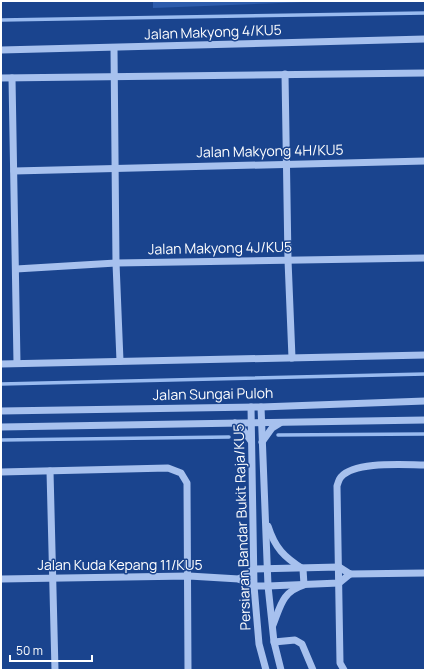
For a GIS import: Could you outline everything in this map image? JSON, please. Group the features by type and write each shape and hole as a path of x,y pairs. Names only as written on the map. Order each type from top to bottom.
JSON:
{"street":[{"name":"Jalan Makyong 4/KU5","path":"1,50 425,39"},
{"path":"114,48 116,263 120,361"},
{"path":"1,78 425,73"},
{"path":"285,74 288,260 292,358"},
{"path":"12,78 17,363"},
{"name":"Jalan Makyong 4H/KU5","path":"14,171 425,161"},
{"name":"Jalan Makyong 4J/KU5","path":"16,269 116,263 425,258"},
{"path":"1,364 425,355"},
{"name":"Jalan Sungai Puloh","path":"1,411 260,407 425,401"},
{"name":"Persiaran Bandar Bukit Raja/KU5","path":"251,407 254,586 259,644 266,670"},
{"name":"Persiaran Bandar Bukit Raja/KU5","path":"260,407 268,586 274,642 281,670"},
{"path":"1,427 425,420"},
{"path":"235,423 241,427 252,443"},
{"path":"262,442 272,428 280,423"},
{"path":"344,670 340,662 337,486 341,477 353,469 369,466 425,464"},
{"path":"1,472 168,468 181,474 187,483 189,576 188,670"},
{"path":"50,471 55,670"},
{"path":"265,517 270,534 283,555 304,568"},
{"path":"239,579 254,569 339,567 350,574 425,573"},
{"path":"304,568 304,585"},
{"path":"239,579 254,586 304,585 338,583 350,574"},
{"name":"Jalan Kuda Kepang 11/KU5","path":"1,579 189,576 239,579"},
{"path":"272,627 283,600 290,591 304,585"},
{"path":"274,642 295,640 302,644 313,670"}],"shaded area":[{"path":"153,1 329,1 153,8"}],"waterway":[{"path":"1,20 425,13"},
{"path":"1,384 425,374"},
{"path":"278,435 425,434"},
{"path":"1,440 229,437"}]}
